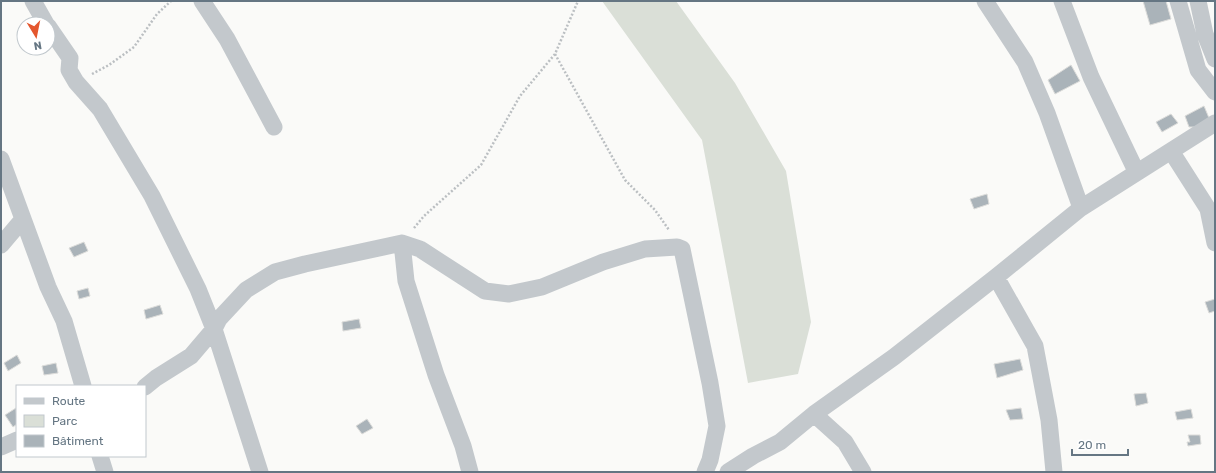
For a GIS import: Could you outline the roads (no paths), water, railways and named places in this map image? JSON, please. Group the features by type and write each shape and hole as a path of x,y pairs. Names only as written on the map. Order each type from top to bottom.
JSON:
{"street":[{"path":"33,1 41,16"},
{"path":"202,1 227,39 274,127"},
{"path":"985,1 1025,62 1047,113 1081,208"},
{"path":"1062,1 1091,77 1136,171"},
{"path":"1178,1 1198,70 1215,92"},
{"path":"1198,1 1205,34 1215,59"},
{"path":"56,38 70,58 69,70 76,82 100,109 152,196 198,289 214,329 260,472"},
{"path":"728,472 753,456 780,442 814,414 894,357 1081,208 1136,171 1215,123"},
{"path":"1171,151 1208,209 1215,243"},
{"path":"1,159 48,287 64,321 82,385"},
{"path":"1,245 22,218"},
{"path":"402,243 406,281 436,375 464,446 470,472"},
{"path":"146,386 156,378 191,356 214,329 219,319 246,290 275,272 402,243 420,249 485,291 509,294 542,287 603,262 645,249 668,246 682,249 710,383 717,426 710,460 705,472"},
{"path":"996,277 1035,346 1049,420 1054,472"},
{"path":"814,414 845,442 863,472"},
{"path":"1,447 16,440"},
{"path":"100,457 105,472"}]}
